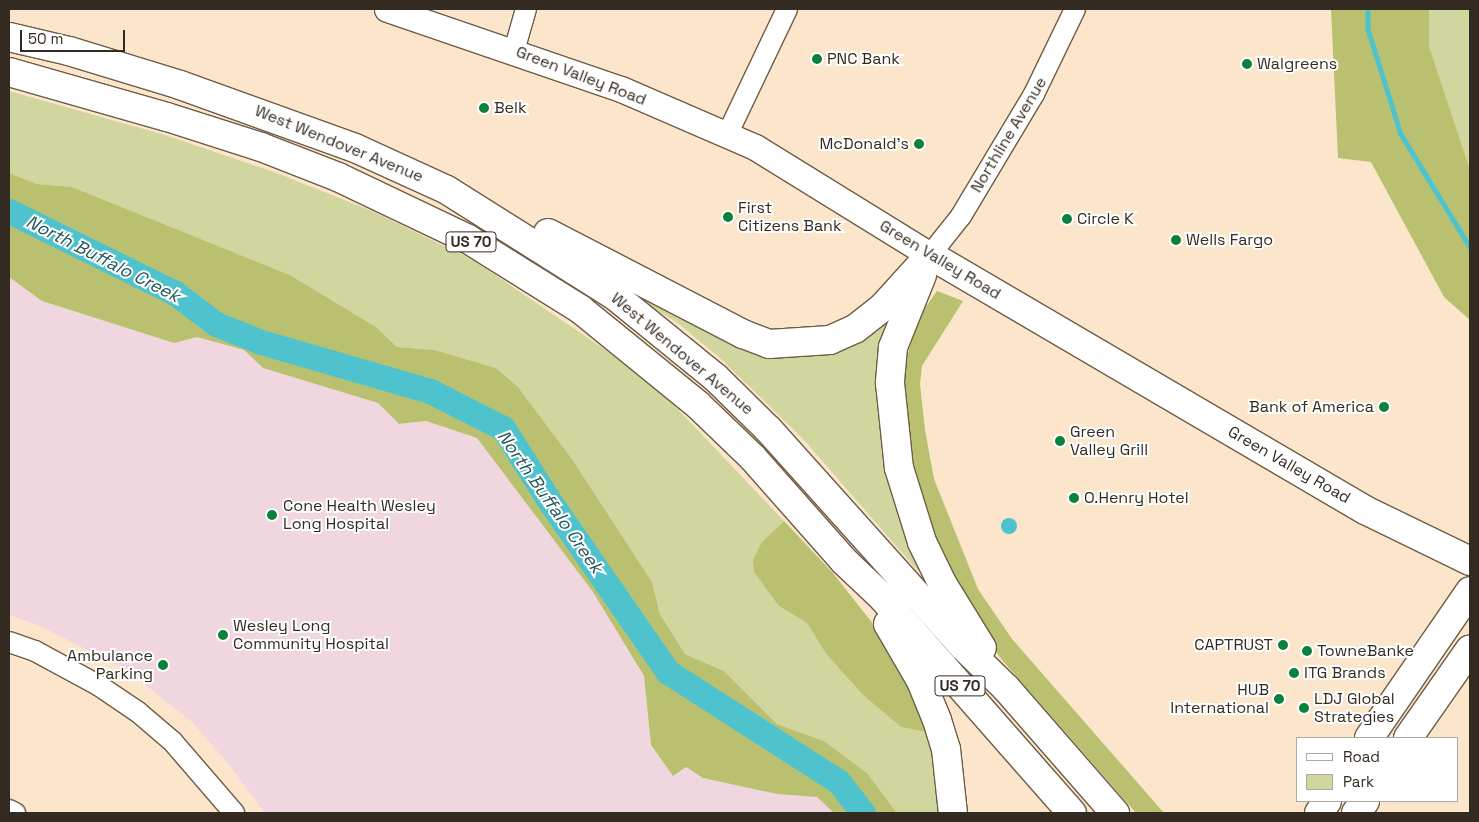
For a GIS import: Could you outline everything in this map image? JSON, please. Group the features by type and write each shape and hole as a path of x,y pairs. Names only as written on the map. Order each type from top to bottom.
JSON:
{"highway":[{"name":"West Wendover Avenue","path":"9,37 124,67 242,105 355,148 447,190 615,296 716,378 769,430 963,646 1006,688 1115,813"},
{"name":"West Wendover Avenue","path":"9,72 261,147 338,177 468,239 580,310 691,398 752,458 844,561 882,598 1072,813"},
{"path":"447,190 469,194 743,334 769,344 830,340 855,329 883,307 930,255"},
{"path":"930,255 893,347 890,383 899,468 910,512 942,583 1006,688"},
{"name":"Green Valley Road","path":"930,255 1356,505 1470,561"},
{"path":"844,561 906,652 921,681 946,749 953,813"},
{"path":"1370,737 1470,591"},
{"path":"1409,737 1470,649"},
{"path":"1319,813 1326,802"},
{"path":"1356,813 1364,802"}],"main road":[{"name":"Green Valley Road","path":"387,9 514,50 621,90 727,135 762,152 930,255"}],"street":[{"path":"514,50 526,9"},
{"path":"727,135 788,9"},
{"name":"Northline Avenue","path":"930,255 961,216 1034,94 1075,9"},
{"path":"9,642 35,651 98,685 138,712 173,742 234,813"},
{"path":"9,810 16,813"}],"shaded area":[{"name":"Cone Health Wesley Long Hospital","path":"9,277 42,301 174,343 197,337 244,350 263,368 378,403 399,424 426,421 477,438 593,592 644,677 651,745 673,776 686,767 703,778 777,794 817,797 834,813 265,813 228,763 192,722 127,670 38,625 9,615"}],"green space":[{"path":"1331,9 1429,9 1429,46 1470,170 1470,320 1444,297 1371,162 1338,158"},
{"path":"1429,9 1470,9 1470,170 1429,46"},
{"path":"9,91 165,135 274,172 372,211 473,260 610,353 673,404 784,521 762,542 779,606 807,623 826,654 864,696 901,727 931,733 943,813 897,813 867,773 824,741 777,724 724,671 685,654 660,614 652,582 572,459 518,387 496,368 435,350 397,347 376,327 290,275 72,187 37,184 9,173"},
{"path":"9,173 37,184 72,187 290,275 376,327 397,347 435,350 496,368 518,387 572,459 652,582 660,614 685,654 724,671 777,724 824,741 867,773 897,813 834,813 817,797 777,794 703,778 686,767 673,776 651,745 644,676 593,592 477,438 426,421 399,424 378,403 263,368 244,350 197,337 174,343 42,301 9,277"},
{"path":"593,270 756,349 888,315 898,318 921,568 917,570 804,440 720,358 679,324"},
{"path":"937,291 963,301 922,366 920,384 925,430 934,479 978,589 1012,639 1164,813 1136,813 1002,660 976,624 946,570 911,470 903,411 904,366 920,315"},
{"path":"784,521 832,572 882,635 913,686 931,733 901,727 864,696 826,654 807,623 779,606 754,572 753,560 762,542"}],"water":[{"path":"1006,518 1012,518 1017,523 1015,532 1006,534 1001,529 1001,523"}],"waterway":[{"path":"1368,9 1368,29 1401,134 1470,247"},
{"name":"North Buffalo Creek","path":"9,211 175,293 216,324 261,342 430,391 503,428 548,499 668,672 838,781 863,813"}],"place":[{"name":"PNC Bank","path":"817,59"},
{"name":"Walgreens","path":"1247,64"},
{"name":"Belk","path":"484,108"},
{"name":"McDonald's","path":"919,144"},
{"name":"First Citizens Bank","path":"728,217"},
{"name":"Circle K","path":"1067,219"},
{"name":"Wells Fargo","path":"1176,240"},
{"name":"Bank of America","path":"1384,407"},
{"name":"Green Valley Grill","path":"1060,441"},
{"name":"O.Henry Hotel","path":"1074,498"},
{"name":"Cone Health Wesley Long Hospital","path":"272,515"},
{"name":"Wesley Long Community Hospital","path":"223,635"},
{"name":"CAPTRUST","path":"1283,645"},
{"name":"TowneBanke","path":"1307,651"},
{"name":"Ambulance Parking","path":"163,665"},
{"name":"ITG Brands","path":"1294,673"},
{"name":"HUB International","path":"1279,699"},
{"name":"LDJ Global Strategies","path":"1304,708"}]}
